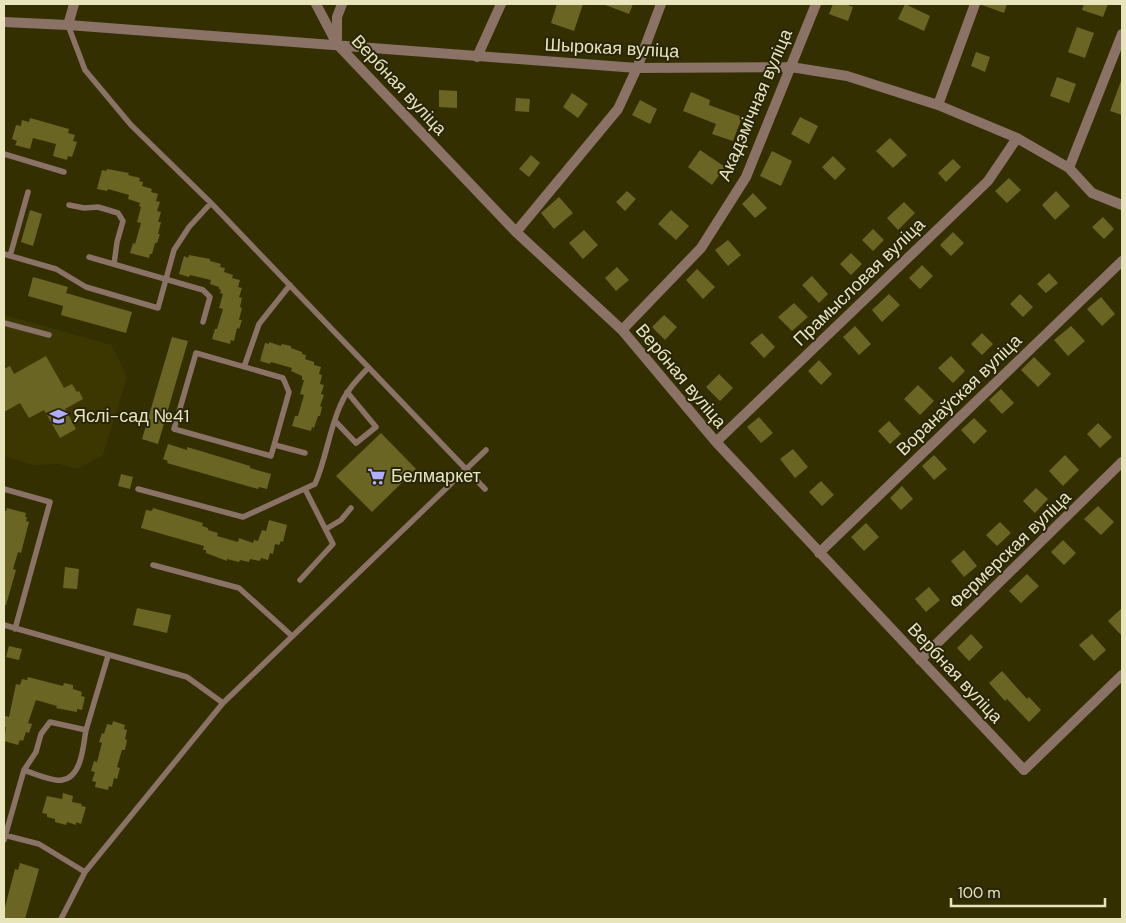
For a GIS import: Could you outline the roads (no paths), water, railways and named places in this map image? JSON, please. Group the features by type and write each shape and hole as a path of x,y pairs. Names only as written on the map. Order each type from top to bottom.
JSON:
{"street":[{"path":"68,25 74,4"},
{"name":"Вербная вуліца","path":"316,4 338,44 516,232 622,330 716,442 1024,770 1122,675"},
{"path":"338,44 337,17 342,4"},
{"path":"478,57 501,4"},
{"path":"516,232 618,109 637,68 661,4"},
{"name":"Акадэмічная вуліца","path":"622,330 701,248 746,177 816,4"},
{"path":"938,105 975,4"},
{"name":"Шырокая вуліца","path":"4,22 338,44 478,57 637,68 791,67 847,76 938,105 1017,138 1069,168 1092,193 1122,204"},
{"path":"1069,168 1122,34"},
{"name":"Прамысловая вуліца","path":"716,442 988,181 1017,138"},
{"name":"Воранаўская вуліца","path":"819,553 1122,261"},
{"name":"Фермерская вуліца","path":"920,660 1122,462"}],"lane":[{"path":"68,25 86,70 131,125 211,203 485,489"},
{"path":"4,154 64,172"},
{"path":"28,192 7,255 56,270 86,287 158,308 174,250 189,226 211,203"},
{"path":"69,204 84,208 98,207 118,213 123,221 117,242 114,264"},
{"path":"89,257 203,290 210,297 203,322"},
{"path":"244,367 259,324 290,285"},
{"path":"4,323 49,335"},
{"path":"196,353 282,378 289,392 275,444 272,456 174,429 196,353"},
{"path":"138,489 243,517 315,484 340,406 347,392 368,368"},
{"path":"335,422 356,443 376,427 347,392"},
{"path":"275,444 305,453"},
{"path":"61,919 85,872 223,703 486,450"},
{"path":"4,489 50,502 15,629"},
{"path":"300,580 333,544 305,489"},
{"path":"326,529 341,520 351,508"},
{"path":"153,565 238,588 292,636"},
{"path":"4,625 187,677 223,703"},
{"path":"24,770 60,781 70,777 77,768 108,656"},
{"path":"85,872 39,844 4,837 24,770 36,752 41,734 50,722 86,730"}],"place":[{"name":"Яслі-сад №41","path":"59,416"},
{"name":"Белмаркет","path":"377,476"}]}
